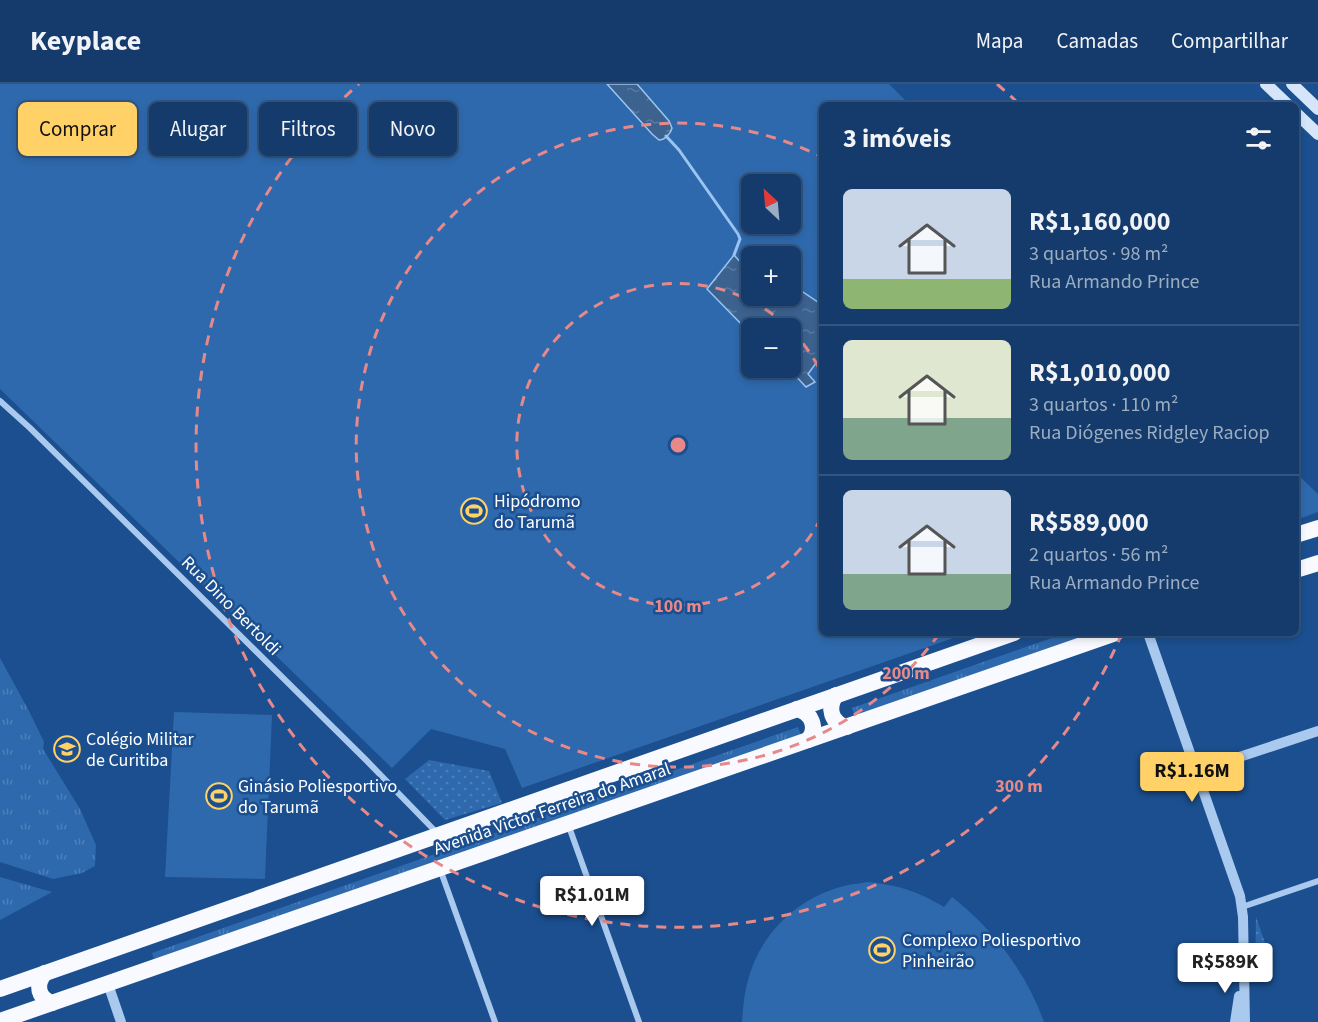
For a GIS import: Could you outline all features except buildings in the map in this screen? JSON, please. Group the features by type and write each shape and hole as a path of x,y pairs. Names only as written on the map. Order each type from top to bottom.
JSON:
{"highway":[{"path":"1299,534 1318,528"},
{"path":"1299,569 1318,563"},
{"name":"Avenida Victor Ferreira do Amaral","path":"0,989 1005,636"},
{"name":"Avenida Victor Ferreira do Amaral","path":"5,1019 1107,636"},
{"path":"836,695 831,705 832,716 839,724 847,727"},
{"path":"797,709 807,713 813,722 813,731 808,740"},
{"path":"45,973 39,981 39,990 44,999 52,1003"},
{"path":"0,989 8,992 15,1001 15,1011 5,1019"}],"main road":[{"path":"1266,84 1285,102"},
{"path":"1292,84 1318,109"},
{"path":"1299,116 1318,134"}],"street":[{"name":"Rua Dino Bertoldi","path":"0,401 366,760 439,835"},
{"path":"1149,636 1237,886 1242,907 1245,1022"},
{"path":"1197,771 1318,731"},
{"path":"568,824 639,1022"},
{"path":"440,868 495,1022"},
{"path":"1242,907 1318,881"},
{"path":"1235,1022 1243,972"},
{"path":"108,984 121,1022"}],"green space":[{"name":"Hipódromo do Tarumã","path":"0,84 889,84 907,102 819,102 819,636 959,636 522,788 505,749 431,729 392,768 0,389"},
{"path":"1299,476 1318,494 1318,512 1299,519"},
{"path":"1057,636 1091,636 856,719 852,708"},
{"path":"0,658 44,742 43,749 80,809 96,845 95,866 82,873 53,879 0,862"},
{"name":"Ginásio Poliesportivo do Tarumã","path":"174,712 272,715 265,879 165,877"},
{"path":"798,727 801,735 154,959 152,953"},
{"path":"429,760 489,771 502,803 445,820 405,779"},
{"path":"0,877 52,892 0,920"},
{"name":"Complexo Poliesportivo Pinheirão","path":"867,882 907,890 944,907 952,897 981,923 1007,953 1028,986 1044,1022 742,1022 748,980 761,948 771,933 783,920 811,899 844,886"},
{"path":"1256,917 1273,966 1255,973"}],"water":[{"path":"607,84 637,84 669,121 672,128 669,134 659,140"},
{"path":"734,255 741,263 741,306 801,306 801,291 819,303 819,359 808,374 815,382 806,387 798,378 801,378 801,318 741,318 741,324 707,289"}],"waterway":[{"path":"666,136 679,150 738,234 740,239 734,255"}],"place":[{"name":"Hipódromo do Tarumã","path":"474,511"},
{"name":"Colégio Militar de Curitiba","path":"67,749"},
{"name":"Ginásio Poliesportivo do Tarumã","path":"219,796"},
{"name":"Complexo Poliesportivo Pinheirão","path":"882,950"}]}
